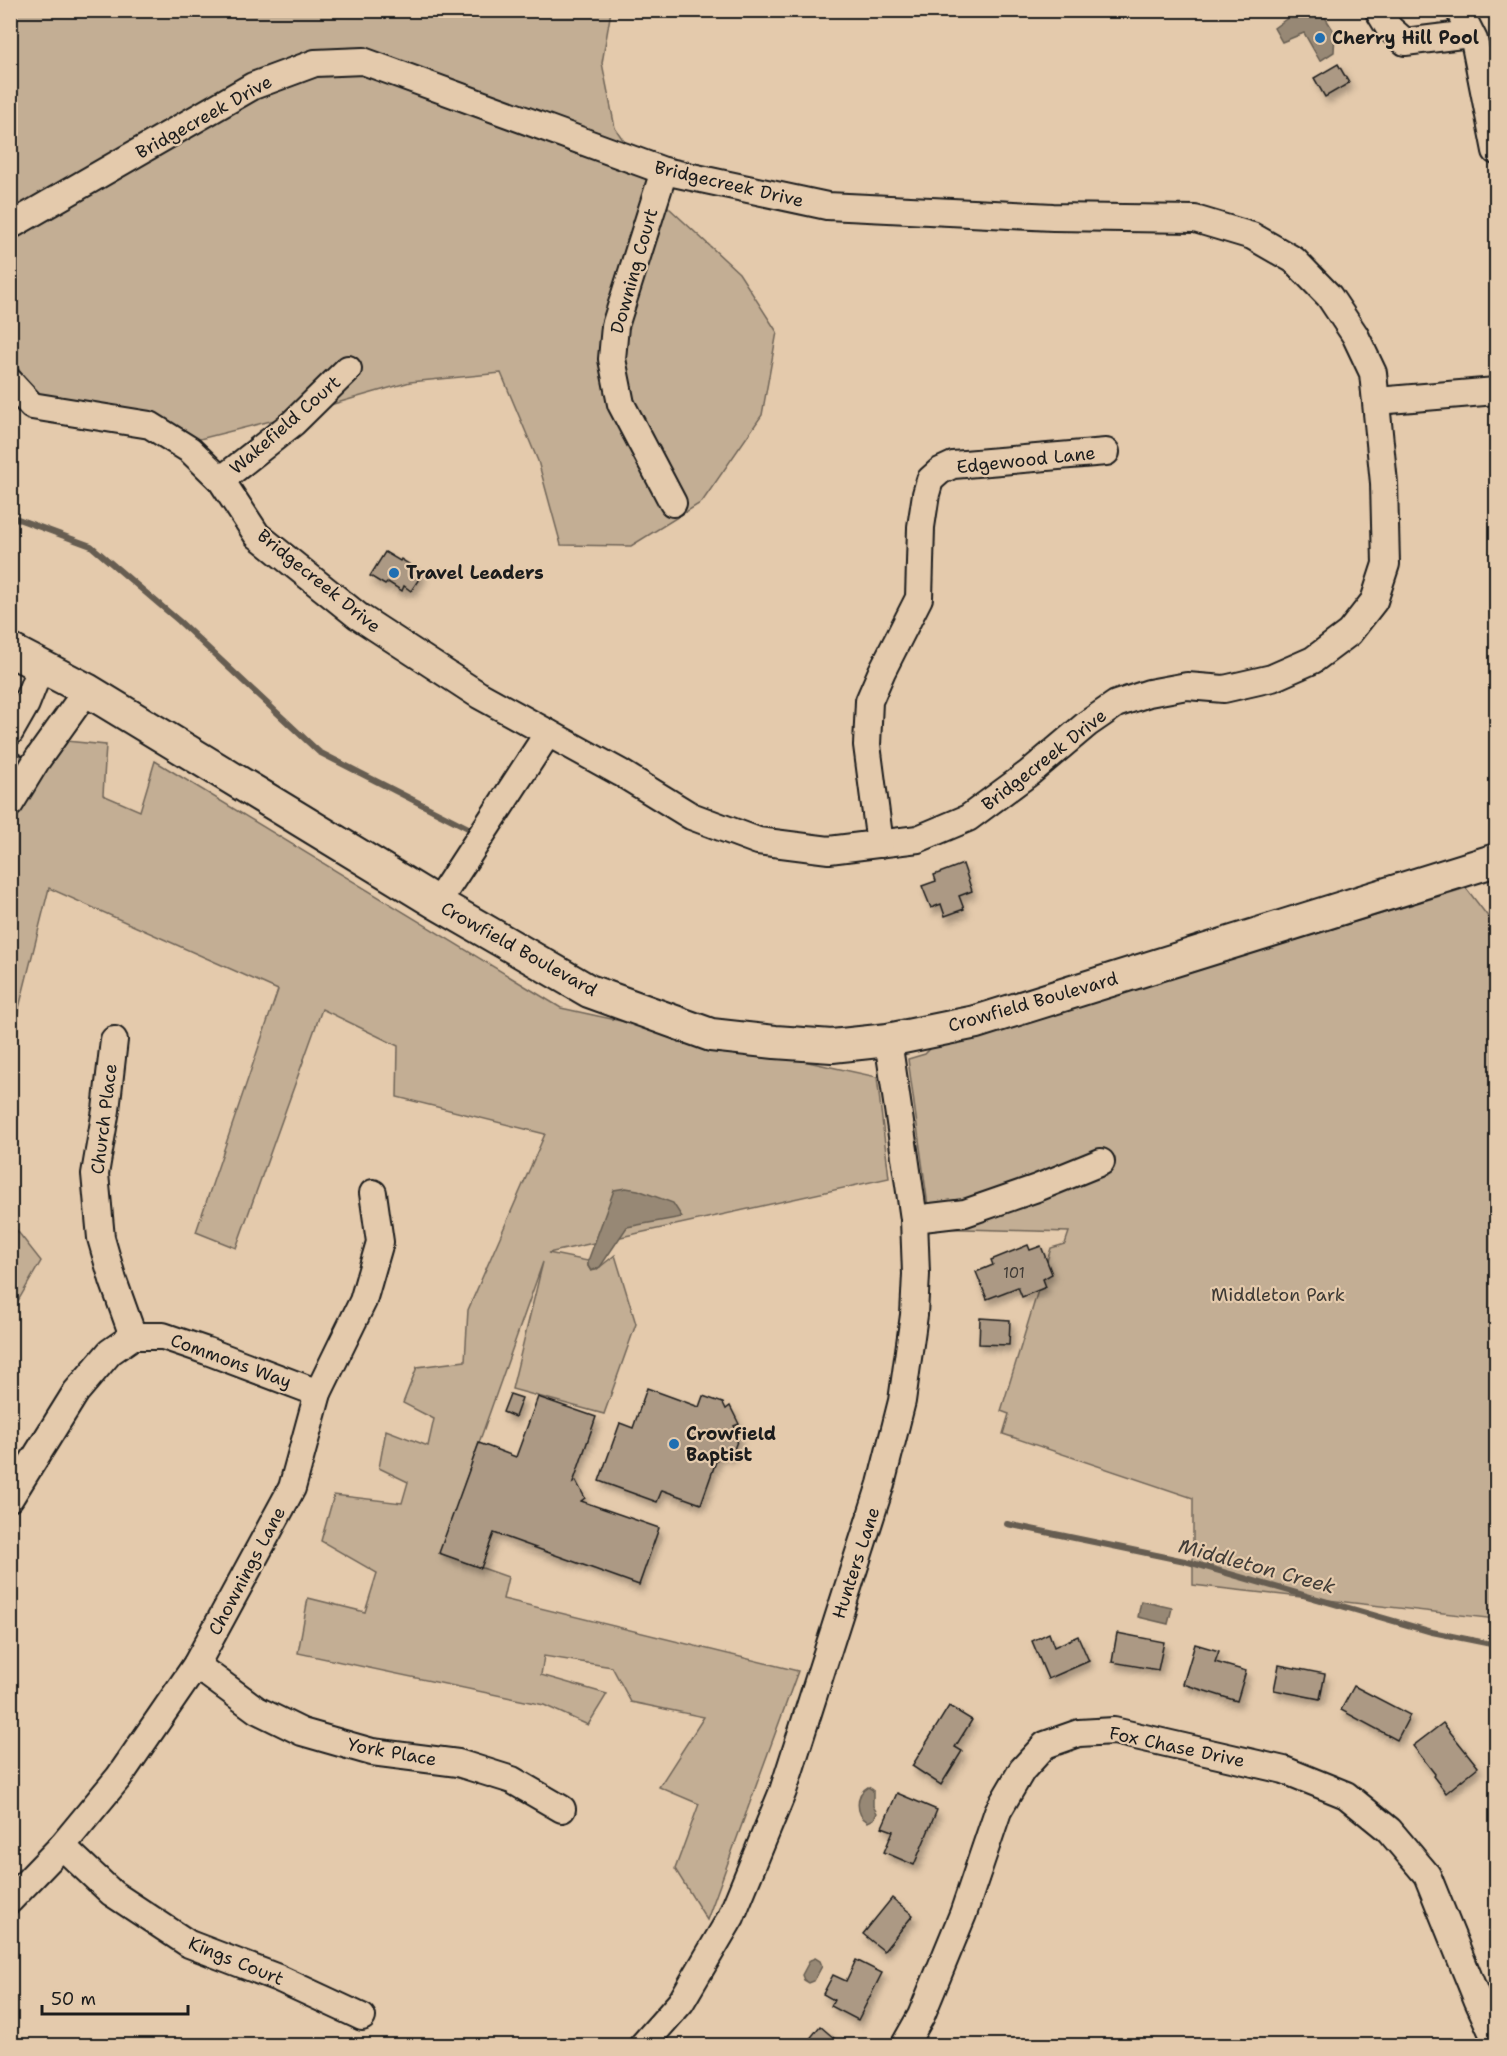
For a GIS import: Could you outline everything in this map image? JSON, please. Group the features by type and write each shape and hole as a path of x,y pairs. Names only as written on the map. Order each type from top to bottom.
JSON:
{"main road":[{"name":"Crowfield Boulevard","path":"10,650 87,690 437,903 588,991 711,1035 832,1046 888,1040 976,1022 1496,860"}],"street":[{"path":"1378,10 1389,28 1405,42 1470,34"},
{"path":"1459,10 1473,40 1497,151"},
{"name":"Bridgecreek Drive","path":"10,226 253,87 315,63 363,61 664,171 827,206 1053,218 1196,219 1252,236 1294,260 1329,296 1355,335 1373,373 1377,401 1384,483 1386,564 1374,601 1349,633 1313,660 1272,678 1224,689 1187,686 1159,691 1116,704 1087,724 1029,773 968,818 918,839 829,850 758,841 691,816 621,773 479,696 358,616 257,535 221,480 190,450 150,425 32,406 10,382"},
{"name":"Downing Court","path":"664,171 615,326 612,359 621,404 673,503"},
{"name":"Wakefield Court","path":"221,480 292,423 348,369"},
{"path":"1377,401 1497,392"},
{"name":"Edgewood Lane","path":"880,844 867,745 869,701 919,598 921,527 930,480 940,471 953,465 1106,452"},
{"path":"10,732 26,704 41,666"},
{"path":"10,804 37,760 87,690"},
{"path":"437,903 548,733"},
{"name":"Church Place","path":"114,1040 106,1110 95,1174 101,1238 133,1336"},
{"name":"Hunters Lane","path":"642,2046 681,2002 731,1917 783,1791 881,1484 902,1401 914,1315 916,1274 914,1219 888,1040"},
{"path":"914,1219 965,1213 1037,1188 1101,1162"},
{"name":"Chownings Lane","path":"10,1900 62,1846 119,1776 196,1665 292,1488 318,1393 363,1301 380,1242 373,1193"},
{"path":"10,1498 76,1392 110,1352 133,1336"},
{"name":"Commons Way","path":"133,1336 163,1336 318,1393"},
{"name":"York Place","path":"196,1665 257,1710 302,1732 372,1752 458,1763 512,1780 562,1809"},
{"name":"Fox Chase Drive","path":"903,2046 921,2016 963,1914 998,1811 1022,1770 1045,1745 1079,1733 1114,1731 1284,1770 1346,1795 1389,1830 1427,1875 1478,2001 1497,2041"},
{"name":"Kings Court","path":"62,1846 112,1893 189,1944 278,1978 362,2017"}],"green space":[{"path":"11,10 611,11 602,63 615,128 669,208 739,273 777,332 762,415 702,502 631,546 561,545 538,461 501,373 410,382 192,441 34,400 11,353"},
{"path":"56,740 106,745 103,795 140,811 155,761 561,1008 877,1077 889,1178 548,1253 588,1261 591,1271 596,1270 615,1255 636,1324 604,1414 512,1389 543,1262 440,1553 508,1577 503,1599 798,1671 707,1920 675,1869 699,1804 659,1787 704,1717 631,1702 612,1667 544,1656 541,1675 607,1694 588,1725 544,1705 298,1653 308,1598 365,1612 377,1573 321,1541 334,1495 402,1503 408,1482 379,1468 386,1430 428,1446 434,1419 403,1403 417,1367 465,1361 468,1310 545,1134 397,1097 398,1046 322,1009 236,1248 196,1232 278,990 49,888 11,1040 11,818"},
{"name":"Middleton Park","path":"1466,888 1496,927 1496,1619 1193,1585 1193,1498 1003,1434 1009,1414 1001,1411 1051,1248 1065,1244 1069,1232 931,1228 908,1059 925,1054 932,1047 1096,1001"},
{"path":"11,1223 41,1261 11,1313"}],"shaded area":[{"name":"Cherry Hill Pool","path":"1321,11 1335,33 1334,52 1320,61 1304,33 1282,42 1274,28 1296,12"},
{"path":"626,1188 673,1203 682,1217 627,1227 600,1267 591,1271 588,1261 614,1190"},
{"path":"1141,1601 1172,1608 1168,1624 1138,1617"},
{"path":"868,1787 873,1790 873,1806 877,1813 874,1819 868,1822 861,1815 858,1805 861,1794"},
{"path":"815,1958 822,1966 814,1981 809,1983 802,1975 810,1960"}],"building":[{"path":"1338,64 1349,83 1325,97 1314,78"},
{"path":"385,552 423,573 411,591 404,586 402,591 388,582 385,585 370,576"},
{"path":"14,751 25,757 18,768 10,763 10,757"},
{"path":"963,864 972,891 959,896 964,909 945,916 941,904 931,908 922,886 936,881 934,875"},
{"path":"1028,1245 1030,1250 1041,1246 1052,1274 1043,1279 1046,1287 1022,1297 1018,1287 987,1299 976,1272 993,1265 991,1260"},
{"path":"980,1318 1010,1320 1009,1345 979,1344"},
{"name":"Crowfield Baptist","path":"647,1388 699,1407 703,1396 723,1403 726,1409 730,1406 739,1424 734,1426 739,1436 731,1457 719,1453 701,1504 662,1490 657,1502 599,1481 620,1423 633,1428"},
{"path":"510,1394 522,1398 515,1417 503,1412"},
{"path":"538,1397 596,1417 573,1483 576,1481 585,1498 581,1501 659,1528 639,1585 494,1533 481,1568 439,1553 479,1443 516,1457"},
{"path":"1049,1633 1054,1647 1078,1636 1089,1661 1048,1679 1032,1641"},
{"path":"1117,1633 1164,1642 1158,1670 1112,1662"},
{"path":"1195,1644 1219,1651 1215,1662 1246,1671 1237,1701 1183,1684"},
{"path":"1279,1665 1325,1674 1320,1699 1274,1690"},
{"path":"1354,1686 1410,1715 1397,1740 1341,1710"},
{"path":"949,1706 972,1720 955,1747 962,1751 941,1785 912,1766"},
{"path":"1443,1723 1478,1767 1446,1793 1433,1776 1435,1774 1413,1746"},
{"path":"897,1793 937,1810 914,1865 884,1852 893,1831 882,1827"},
{"path":"892,1898 913,1915 884,1951 863,1934"},
{"path":"856,1960 882,1973 858,2020 831,2006 834,2000 823,1994 833,1975 846,1981"},
{"path":"820,2026 843,2046 804,2046"}],"waterway":[{"path":"10,516 91,546 179,621 319,752 476,832"},
{"name":"Middleton Creek","path":"1007,1524 1185,1561 1432,1632 1496,1645"}],"place":[{"name":"Cherry Hill Pool","path":"1320,38"},
{"name":"Travel Leaders","path":"394,573"},
{"name":"Crowfield Baptist","path":"674,1444"}]}
